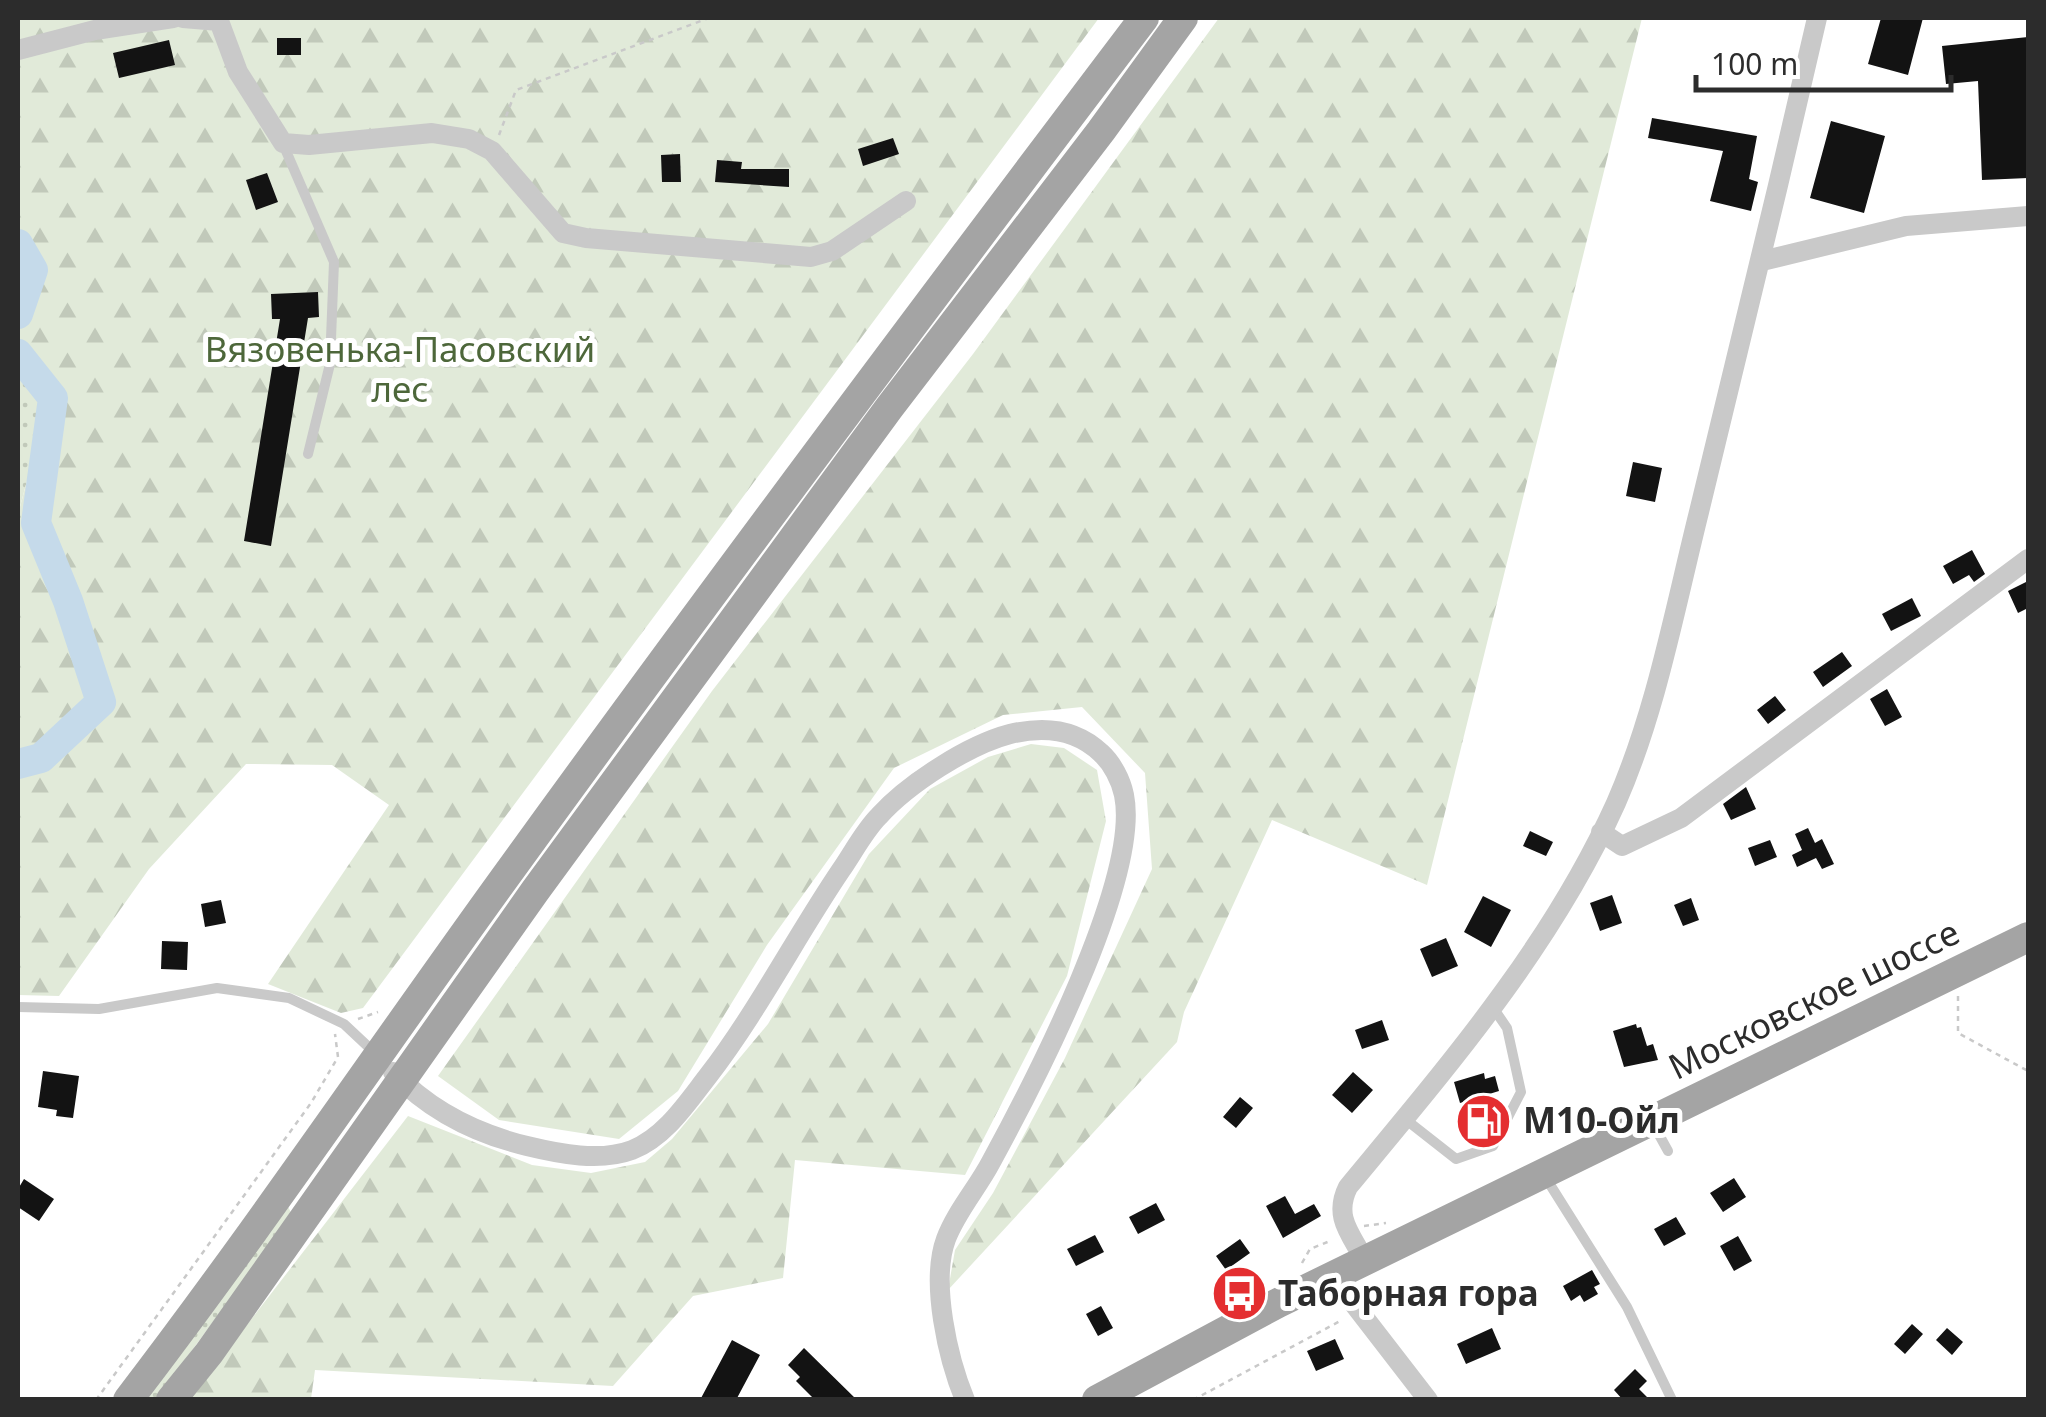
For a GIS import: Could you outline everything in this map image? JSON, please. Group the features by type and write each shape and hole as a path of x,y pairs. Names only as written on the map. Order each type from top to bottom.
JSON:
{"main road":[{"path":"128,1400 842,417 1144,18"},
{"path":"171,1400 535,891 865,440 1184,18"},
{"name":"Московское шоссе","path":"1096,1400 1365,1261 2028,937"}],"street":[{"path":"18,50 95,30 173,18"},
{"path":"183,18 220,19 238,72 283,143 310,145 432,133 469,139 492,152 563,233 811,257 832,251 906,201"},
{"path":"1365,1261 1340,1214 1348,1187 1494,1009 1553,920 1618,799 1657,682 1762,261 1817,18"},
{"path":"1762,261 1906,226 2028,216"},
{"path":"1601,832 1622,846 1681,818 2028,559"},
{"path":"378,1056 428,1104 500,1140 582,1156 630,1151 660,1134 740,1035 816,908 878,816 927,776 976,747 1009,734 1049,728 1087,739 1111,762 1124,796 1124,840 1106,908 1076,990 991,1162 945,1241 940,1290 948,1350 965,1400"},
{"path":"1334,1277 1428,1400"}],"lane":[{"path":"283,143 334,262 330,364 308,454"},
{"path":"18,1007 99,1008 216,988 289,998 344,1024 378,1056"},
{"path":"1405,1119 1456,1159 1493,1146 1521,1092 1507,1028 1494,1009"},
{"path":"1651,1121 1668,1151"},
{"path":"1543,1174 1627,1307 1672,1400"}],"path":[{"path":"492,152 516,90 709,18"},
{"path":"1958,970 1958,1033 2028,1071"},
{"path":"1194,1400 1359,1310"}],"green space":[{"name":"Вязовенька-Пасовский лес","path":"18,18 1099,18 363,1008 341,1013 268,984 389,805 332,765 246,764 149,869 59,996 18,995 18,514 49,400 18,358"},
{"path":"1219,18 1642,18 1427,885 1272,820 1184,1012 1177,1042 948,1290 955,1250 993,1193 1065,1058 1152,869 1145,773 1082,707 1003,715 894,768 767,945 678,1091 619,1139 499,1120 438,1076 712,691 973,354"},
{"path":"18,358 49,400 18,514"},
{"path":"1031,744 1064,748 1097,770 1106,821 1067,976 965,1175 795,1160 783,1278 693,1296 613,1386 315,1370 311,1399 189,1400 408,1116 532,1165 591,1173 645,1162 672,1139 768,1024 869,854 930,789 988,757"},
{"path":"286,1202 292,1215 156,1399 139,1400"}],"building":[{"path":"1881,18 1923,18 1908,75 1868,64"},
{"path":"2028,37 2028,178 1982,180 1978,81 1946,84 1942,46"},
{"path":"277,38 301,38 301,55 277,55"},
{"path":"169,40 175,65 119,78 113,53"},
{"path":"1652,118 1757,136 1749,179 1758,182 1751,211 1710,201 1723,151 1648,138"},
{"path":"1831,121 1885,136 1864,213 1810,198"},
{"path":"893,138 899,154 863,166 858,149"},
{"path":"680,154 681,182 662,182 661,155"},
{"path":"717,160 742,162 741,169 789,169 789,187 715,182"},
{"path":"267,173 278,202 256,210 246,180"},
{"path":"318,292 319,317 308,318 271,546 244,541 280,319 272,319 271,294"},
{"path":"1633,462 1662,468 1655,502 1626,496"},
{"path":"1972,550 1985,574 1974,582 1969,575 1953,584 1943,566"},
{"path":"2028,581 2028,608 2018,613 2008,591"},
{"path":"1912,598 1921,616 1891,631 1882,614"},
{"path":"1842,652 1852,666 1823,687 1813,672"},
{"path":"1887,689 1902,717 1885,726 1870,699"},
{"path":"1775,696 1786,710 1768,724 1757,710"},
{"path":"1746,787 1756,809 1731,820 1723,804"},
{"path":"1808,828 1815,843 1822,839 1834,864 1822,869 1816,858 1797,867 1792,855 1802,850 1795,834"},
{"path":"1530,831 1553,842 1546,856 1523,846"},
{"path":"1770,840 1777,857 1755,866 1748,848"},
{"path":"1612,895 1622,923 1600,931 1590,903"},
{"path":"1483,896 1511,910 1491,947 1464,932"},
{"path":"1691,898 1699,920 1683,926 1674,905"},
{"path":"221,900 226,923 205,927 201,904"},
{"path":"1446,938 1458,966 1432,977 1420,949"},
{"path":"162,941 188,942 187,970 161,969"},
{"path":"1382,1020 1389,1040 1362,1049 1355,1030"},
{"path":"1636,1024 1641,1027 1647,1046 1653,1044 1658,1060 1624,1067 1613,1031"},
{"path":"43,1071 79,1076 73,1118 56,1116 57,1110 38,1107"},
{"path":"1353,1072 1373,1090 1352,1113 1332,1095"},
{"path":"1484,1073 1485,1079 1495,1076 1499,1091 1460,1103 1454,1082"},
{"path":"1240,1097 1253,1108 1236,1128 1223,1117"},
{"path":"1734,1178 1746,1197 1723,1212 1710,1193"},
{"path":"24,1179 54,1199 39,1221 18,1207 18,1189"},
{"path":"1285,1196 1295,1214 1314,1204 1321,1216 1283,1238 1266,1206"},
{"path":"1156,1203 1165,1220 1138,1234 1129,1217"},
{"path":"1676,1217 1686,1234 1664,1246 1654,1229"},
{"path":"1095,1235 1104,1252 1076,1266 1067,1249"},
{"path":"1738,1236 1752,1261 1734,1271 1720,1246"},
{"path":"1240,1239 1250,1253 1226,1270 1216,1256"},
{"path":"1592,1270 1600,1284 1594,1287 1598,1294 1584,1302 1580,1295 1571,1301 1563,1286"},
{"path":"1101,1306 1113,1328 1098,1336 1086,1314"},
{"path":"1912,1324 1923,1334 1905,1354 1894,1344"},
{"path":"1492,1328 1501,1349 1466,1364 1457,1344"},
{"path":"1947,1328 1963,1342 1952,1355 1936,1340"},
{"path":"1335,1339 1344,1359 1316,1371 1307,1351"},
{"path":"732,1340 760,1355 736,1400 700,1400"},
{"path":"804,1348 857,1400 815,1400 796,1381 800,1377 788,1365"},
{"path":"1635,1369 1647,1381 1639,1389 1650,1400 1623,1400 1614,1390"}],"waterway":[{"path":"18,244 33,270 18,314"},
{"path":"18,354 53,398 36,523 68,601 101,702 41,758 18,764"}],"place":[{"name":"М10-Ойл","path":"1484,1121"},
{"name":"Таборная гора","path":"1239,1294"}]}
